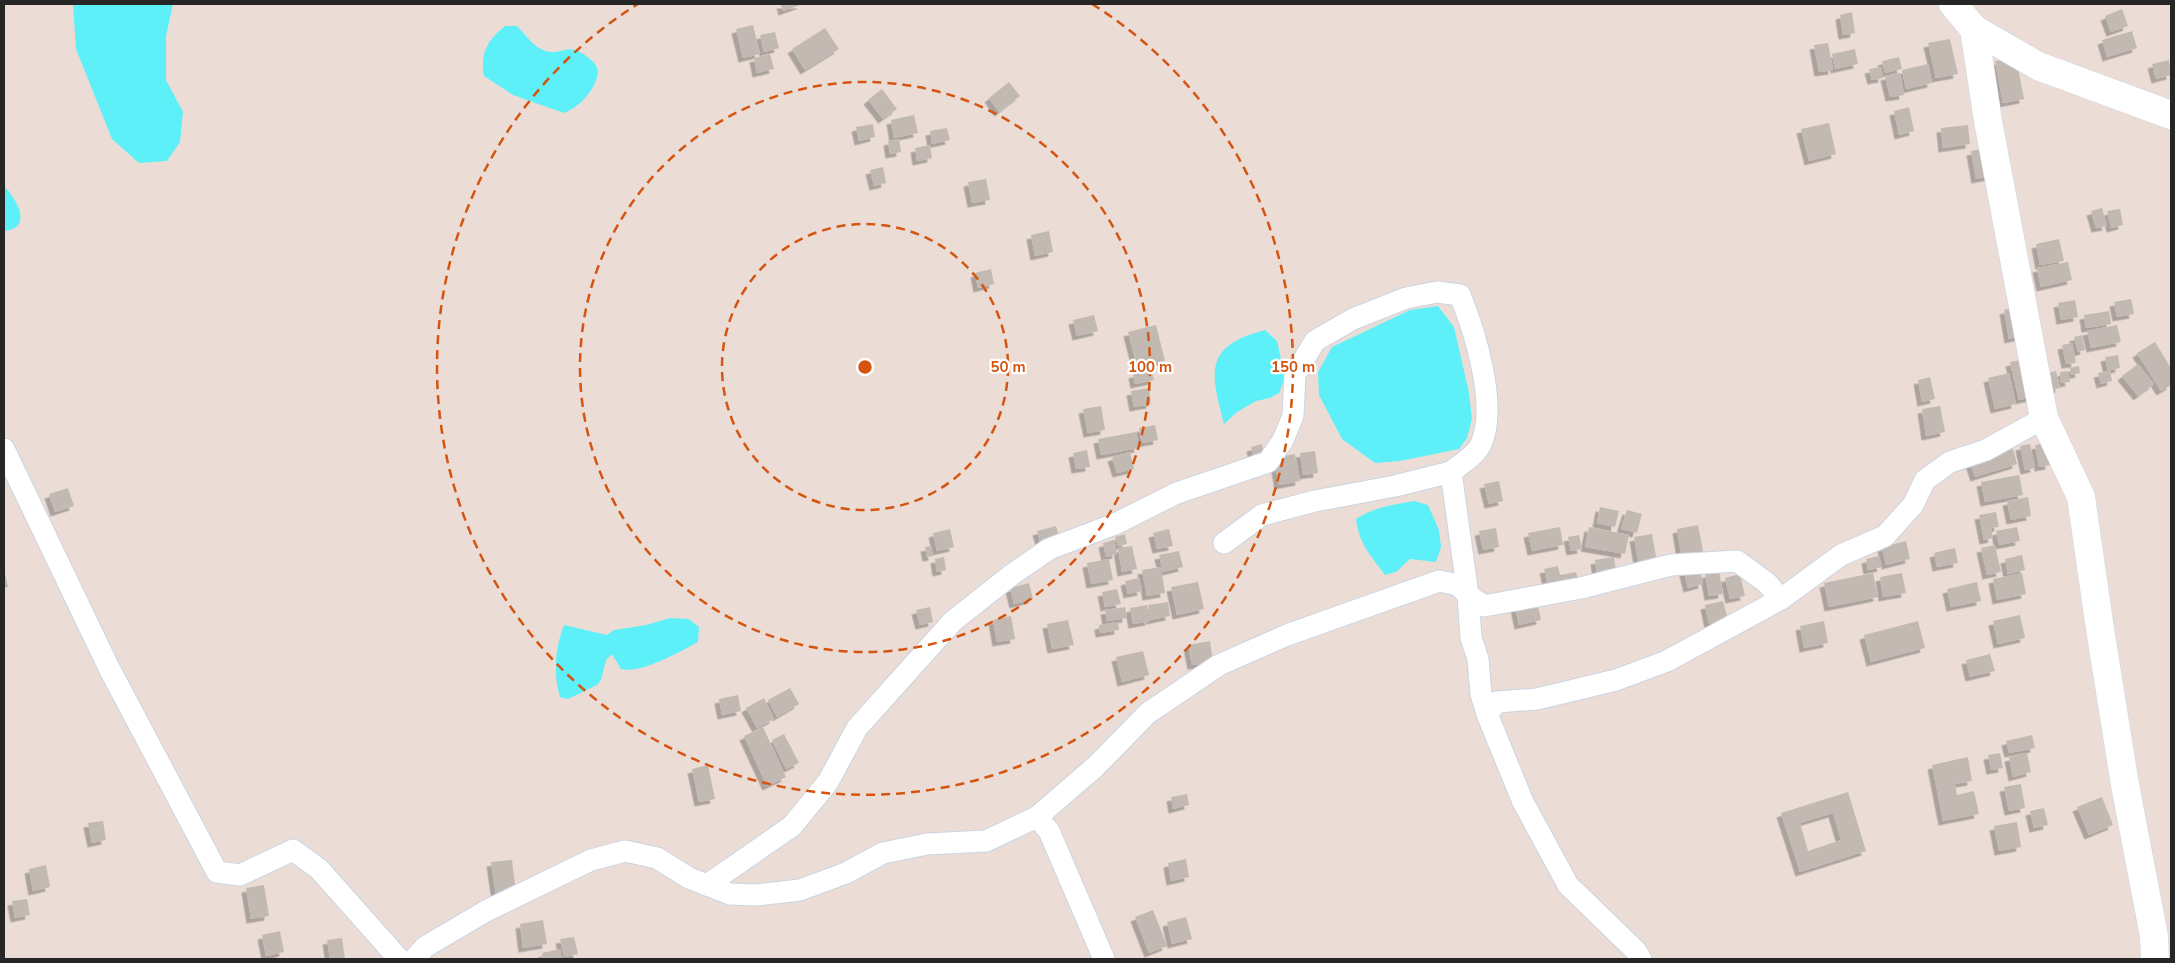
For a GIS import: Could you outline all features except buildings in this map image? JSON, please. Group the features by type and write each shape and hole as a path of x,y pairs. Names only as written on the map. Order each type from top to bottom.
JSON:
{"street":[{"path":"1953,4 1974,29 2038,66 2171,116"},
{"path":"1974,29 1988,121 2044,418 2082,497 2100,629 2125,785 2154,936 2155,959"},
{"path":"707,885 792,826 828,782 857,728 953,621 1010,576 1049,549 1115,524 1177,493 1268,462 1283,440 1293,416 1296,374 1315,341 1353,319 1406,298 1438,292 1460,295 1472,324 1487,394 1487,426 1481,445 1451,472 1395,486 1314,500 1262,515 1224,543"},
{"path":"1487,714 1497,702 1537,699 1616,680 1667,660 1781,599 1841,555 1884,536 1913,504 1925,480 1950,462 1986,450 2044,418"},
{"path":"4,449 109,668 217,872 240,876 292,850 319,869 399,959"},
{"path":"1451,472 1468,595 1470,638 1478,659 1481,694 1487,714 1523,802 1568,886 1636,951 1641,959"},
{"path":"414,959 425,947 486,911 591,860 625,851 656,858 690,878 730,894 756,896 800,890 846,873 883,853 927,844 986,841 1037,817 1095,767 1148,713 1219,665 1287,634 1439,581 1458,585 1484,606 1581,588 1672,565 1737,561 1767,583 1781,599"},
{"path":"1037,817 1049,830 1104,959"}],"water":[{"path":"73,4 173,4 166,36 166,80 183,112 180,142 167,161 139,163 112,139 76,49"},
{"path":"505,26 517,26 533,43 545,51 555,52 571,49 590,59 596,65 598,72 589,94 578,105 564,113 513,95 484,76 483,61 486,48 489,42"},
{"path":"4,186 17,205 20,219 13,229 4,231"},
{"path":"1438,306 1454,327 1469,393 1472,419 1467,438 1459,449 1400,461 1375,463 1342,439 1319,395 1318,372 1332,347 1410,310"},
{"path":"1265,330 1277,341 1285,377 1279,393 1270,398 1256,401 1237,412 1224,424 1216,389 1216,363 1231,344 1245,336"},
{"path":"1414,501 1428,505 1439,530 1441,547 1436,562 1410,559 1396,572 1385,575 1363,543 1356,519 1377,509"},
{"path":"670,618 689,619 699,627 698,642 660,661 630,670 621,669 612,654 606,660 601,680 597,685 568,699 560,697 556,680 556,661 564,625 607,635 614,630 646,625"}]}
